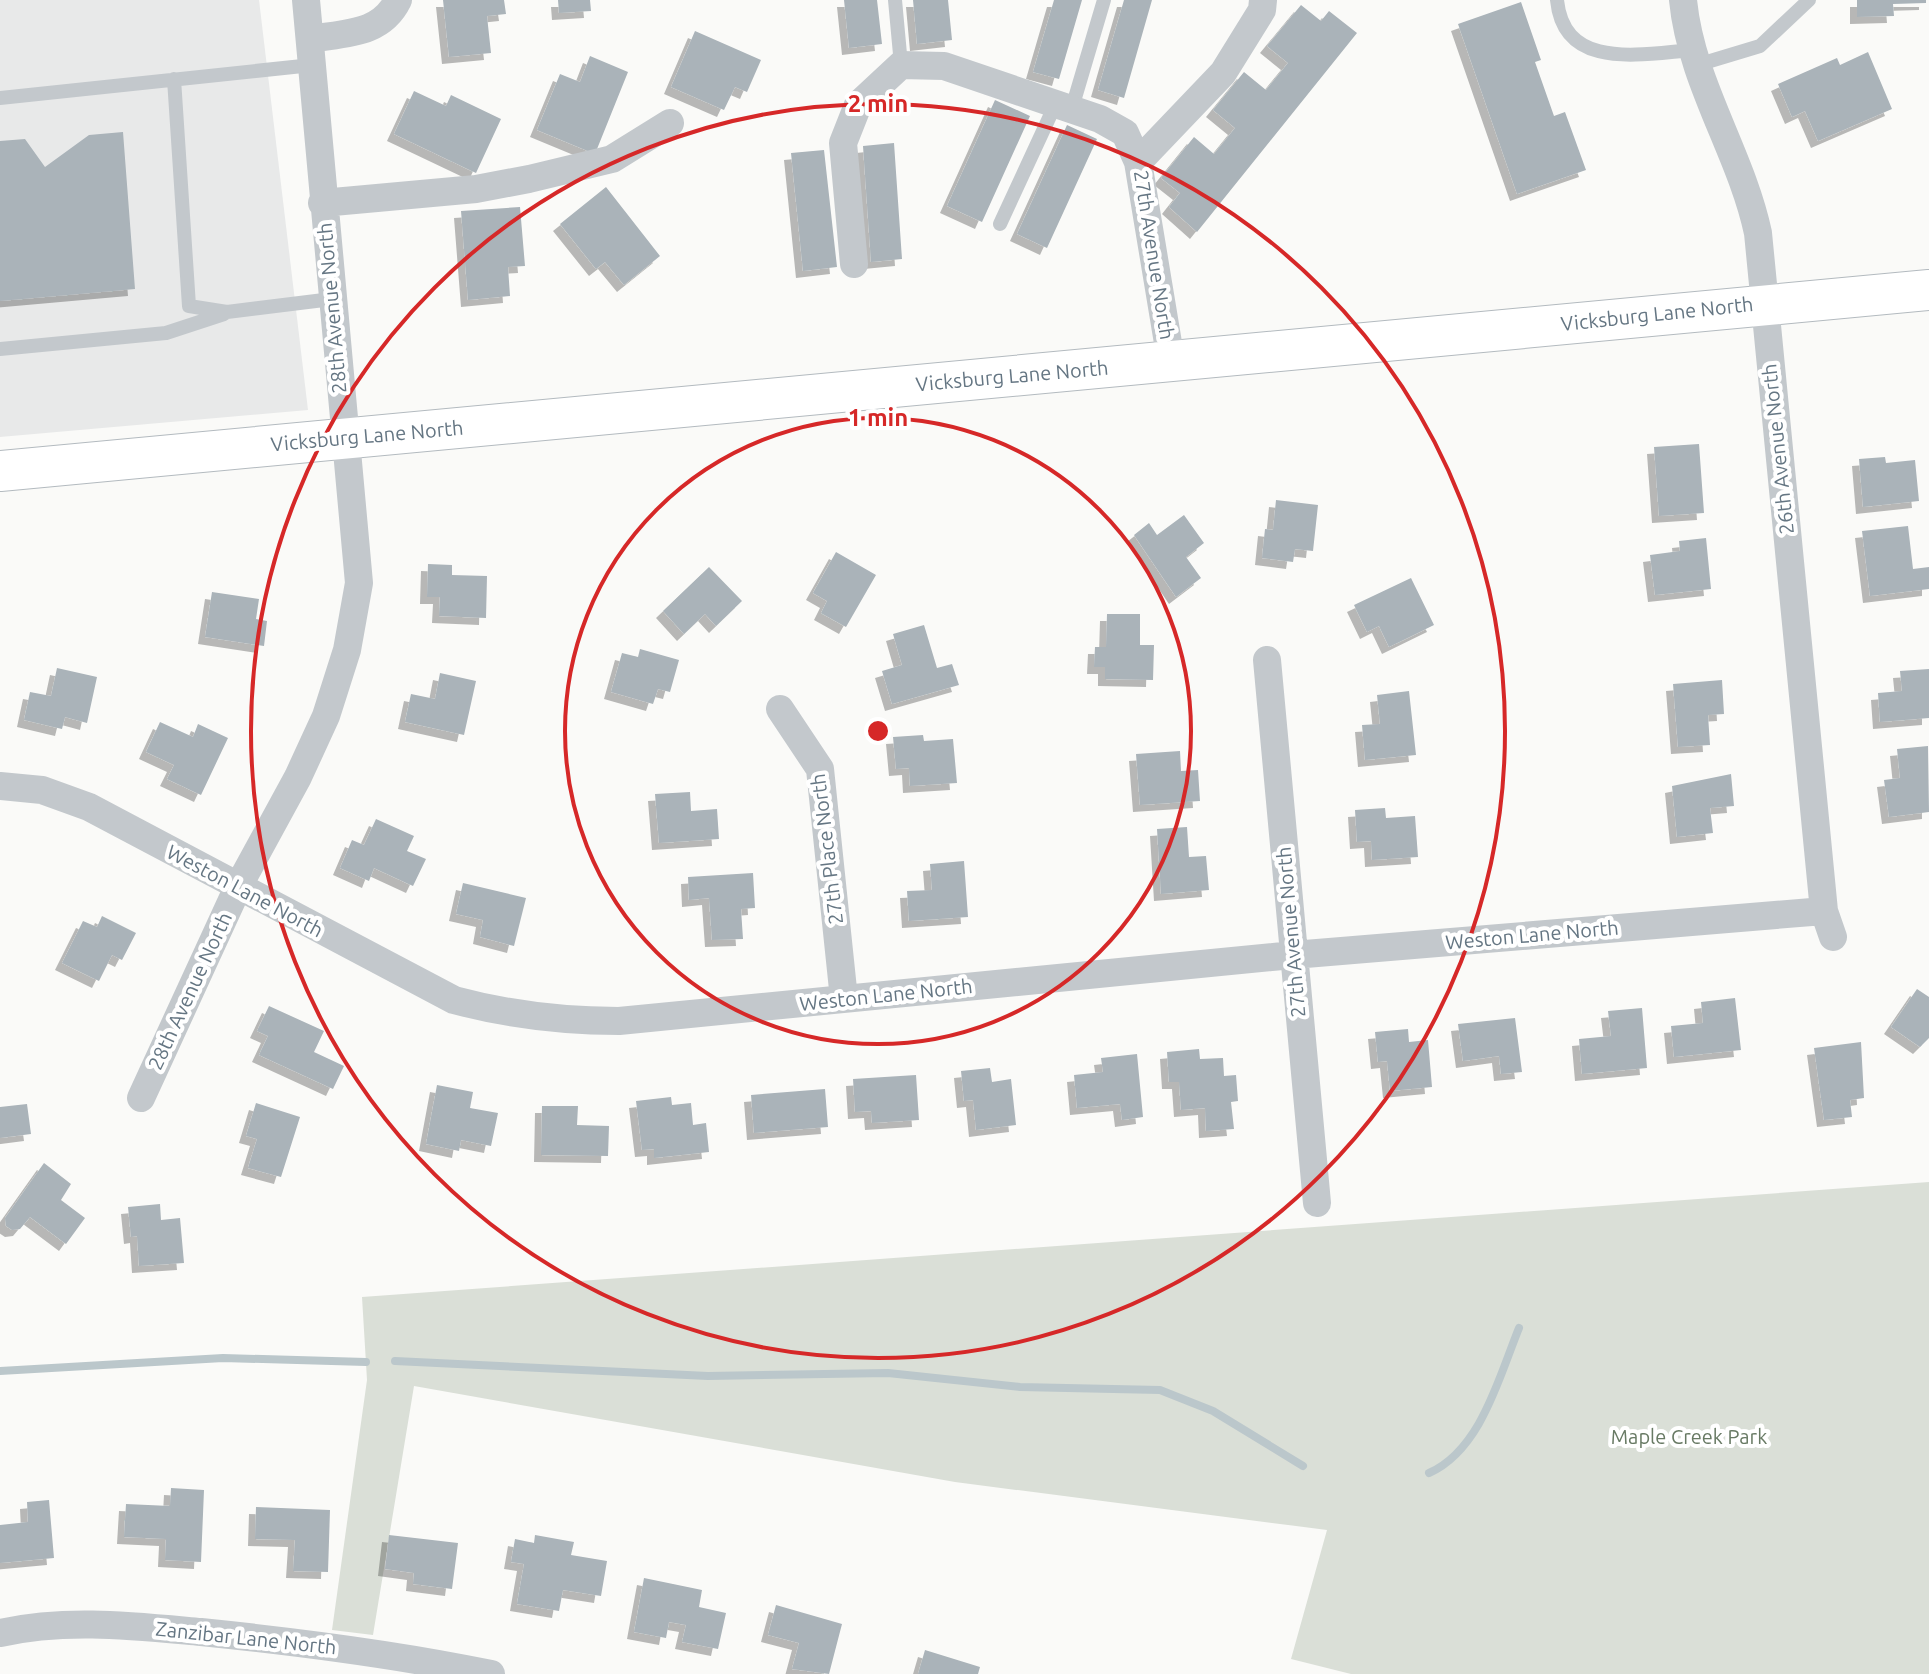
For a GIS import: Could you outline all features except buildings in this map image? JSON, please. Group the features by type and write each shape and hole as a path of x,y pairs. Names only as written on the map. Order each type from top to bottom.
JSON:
{"main road":[{"name":"Vicksburg Lane North","path":"0,471 1929,290"}],"street":[{"name":"28th Avenue North","path":"141,1098 238,887 298,777 326,716 347,650 359,583 322,203 306,0"},
{"path":"311,52 376,27 390,16 398,0"},
{"name":"27th Avenue North","path":"1171,361 1138,162 1223,73 1262,10 1263,0"},
{"name":"26th Avenue North","path":"1683,0 1694,57 1750,194 1758,233 1824,911 1833,937"},
{"path":"854,264 843,143 858,105 901,65 944,66 1064,105 1125,133 1138,162"},
{"path":"322,203 476,189 529,179 612,159 670,123"},
{"name":"27th Avenue North","path":"1267,660 1317,1203"},
{"name":"27th Place North","path":"780,709 820,769 844,999"},
{"name":"Weston Lane North","path":"0,786 42,790 89,807 454,1000 508,1014 562,1021 619,1021 1293,955 1824,911"},
{"name":"Zanzibar Lane North","path":"0,1633 82,1624 149,1627 408,1657 491,1674"}],"lane":[{"path":"895,0 901,65"},
{"path":"1000,224 1064,105 1104,0"},
{"path":"1557,0 1559,20 1580,45 1616,56 1694,57 1760,46 1809,0"},
{"path":"0,98 174,79 311,52"},
{"path":"174,79 189,306 227,312"},
{"path":"0,349 166,333 227,312 332,299"}],"shaded area":[{"path":"0,0 259,0 308,410 0,437"}],"green space":[{"name":"Maple Creek Park","path":"1929,1182 1929,1674 1351,1674 1291,1659 1327,1530 955,1482 414,1386 373,1635 332,1630 367,1380 362,1297"}],"waterway":[{"path":"1429,1473 1462,1448 1475,1430 1519,1328"},
{"path":"0,1371 223,1358 366,1362"},
{"path":"395,1361 708,1376 888,1373 1020,1387 1160,1390 1213,1411 1303,1466"}]}
